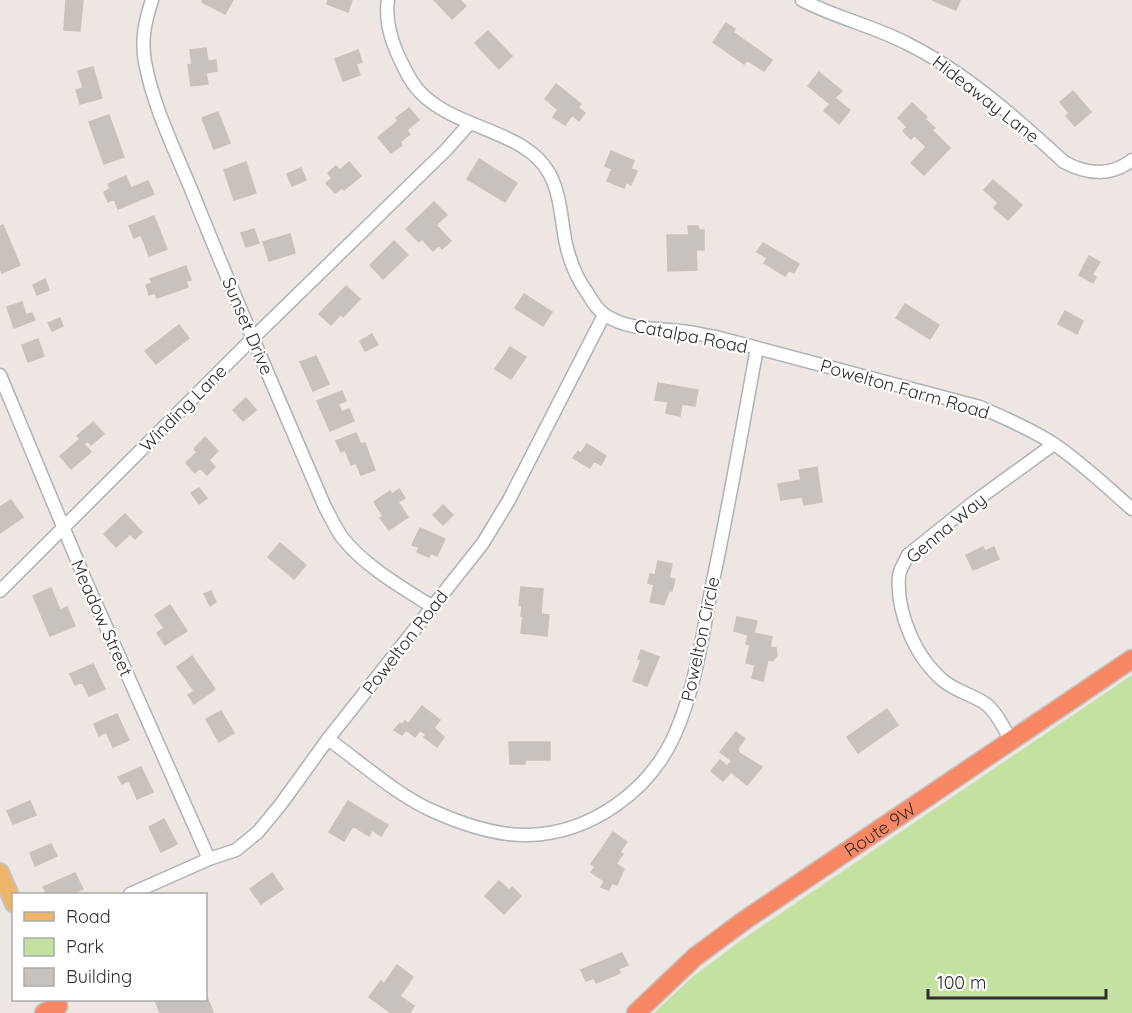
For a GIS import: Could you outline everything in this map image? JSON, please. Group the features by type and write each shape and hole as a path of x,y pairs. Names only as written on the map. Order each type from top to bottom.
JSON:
{"highway":[{"name":"Route 9W","path":"636,1013 711,944 811,874 1132,659"}],"main road":[{"path":"0,872 12,899"}],"street":[{"name":"Sunset Drive","path":"152,0 142,35 146,64 159,109 325,507 342,536 370,564 433,607"},
{"path":"388,0 386,11 391,38 408,78 421,94 446,112 469,124 521,145 545,166 551,176 560,206 567,245 576,273 604,315"},
{"name":"Hideaway Lane","path":"802,0 816,8 904,42 925,53 984,93 1064,162 1078,170 1089,173 1107,172 1132,160"},
{"name":"Winding Lane","path":"0,591 253,338 437,159 469,124"},
{"name":"Catalpa Road","path":"604,315 629,325 716,337 757,348"},
{"name":"Powelton Road","path":"132,893 209,859 236,850 258,832 328,739 483,543 509,500 604,315"},
{"name":"Powelton Farm Road","path":"757,348 956,399 1014,422 1054,444 1132,510"},
{"name":"Powelton Circle","path":"328,739 432,811 490,831 528,835 547,833 585,821 624,800 641,784 666,752 690,695 731,494 757,348"},
{"name":"Meadow Street","path":"0,375 63,529 209,859"},
{"name":"Genna Way","path":"1011,742 992,710 984,703 961,693 932,670 906,625 899,576 908,555 974,502 1054,444"}],"green space":[{"path":"1132,675 1132,1013 654,1013 691,978 743,939"}],"building":[{"path":"66,0 83,0 80,31 64,30"},
{"path":"203,0 233,0 225,14 202,2"},
{"path":"328,0 352,0 348,12 327,4"},
{"path":"434,0 460,0 466,6 452,19"},
{"path":"932,0 960,0 956,10"},
{"path":"726,23 735,29 733,32 772,60 764,71 747,60 744,64 713,42"},
{"path":"488,31 512,56 499,69 475,43"},
{"path":"206,48 208,61 216,60 217,71 206,73 208,84 191,86 188,65 192,64 190,50"},
{"path":"358,50 362,62 356,64 360,75 343,81 335,59"},
{"path":"93,67 102,98 80,104 76,90 83,88 78,71"},
{"path":"819,72 842,91 835,98 850,110 839,124 824,111 830,104 808,86"},
{"path":"556,84 581,104 578,107 585,113 579,121 572,115 565,125 553,117 558,110 545,99"},
{"path":"1073,91 1091,112 1075,126 1066,116 1069,113 1060,102"},
{"path":"912,103 927,117 925,119 935,128 932,130 950,148 924,175 911,163 926,147 914,135 911,139 903,131 907,127 898,118"},
{"path":"409,108 419,120 407,130 410,134 400,142 402,145 391,153 378,137 398,121 396,118"},
{"path":"218,112 230,143 214,149 202,118"},
{"path":"109,115 124,157 104,164 89,122"},
{"path":"611,151 634,161 631,169 637,171 631,185 626,182 624,188 607,181 612,169 605,166"},
{"path":"479,159 517,183 505,202 467,179"},
{"path":"246,162 256,193 234,200 224,170"},
{"path":"349,162 361,176 344,190 342,188 335,193 326,183 332,178 328,173 336,166 340,170"},
{"path":"301,168 306,180 292,186 287,174"},
{"path":"126,176 131,188 148,181 154,194 118,209 114,199 108,202 104,192 110,189 108,184"},
{"path":"993,180 1022,205 1008,220 994,208 998,203 984,190"},
{"path":"434,202 447,215 436,225 451,241 442,249 439,245 433,251 422,239 419,242 406,229"},
{"path":"154,216 167,249 149,256 141,235 134,238 129,226"},
{"path":"3,225 20,265 2,273 0,226"},
{"path":"688,226 698,226 699,230 704,230 704,250 696,250 697,270 668,271 667,235 689,235"},
{"path":"254,229 259,243 246,247 241,233"},
{"path":"290,234 295,253 269,261 263,242"},
{"path":"394,241 408,255 383,279 370,265"},
{"path":"763,243 799,264 794,273 789,270 785,276 764,263 767,258 757,252"},
{"path":"1089,256 1100,262 1092,275 1096,277 1093,283 1079,275"},
{"path":"186,266 191,280 186,281 188,287 157,298 155,293 149,295 146,285 152,283 150,279"},
{"path":"45,279 49,290 37,295 33,285"},
{"path":"346,286 360,299 343,317 341,314 331,325 319,314"},
{"path":"524,294 552,312 543,326 515,308"},
{"path":"22,302 26,315 32,313 35,320 14,328 7,307"},
{"path":"905,304 939,325 930,339 896,318"},
{"path":"1065,311 1083,321 1077,334 1058,324"},
{"path":"60,318 63,326 52,331 48,323"},
{"path":"179,325 189,338 156,364 145,351"},
{"path":"372,334 378,345 365,351 360,341"},
{"path":"38,339 44,356 28,362 22,345"},
{"path":"510,347 526,357 511,379 495,369"},
{"path":"316,356 329,384 313,391 300,362"},
{"path":"658,383 698,390 695,406 682,404 680,416 666,413 668,402 655,400"},
{"path":"342,391 346,401 338,404 342,412 349,409 354,421 330,431 317,401"},
{"path":"246,398 256,410 243,421 233,410"},
{"path":"93,422 104,434 91,445 88,441 84,444 91,452 71,469 60,456 80,439 77,436"},
{"path":"356,433 361,444 365,443 375,470 361,475 356,463 351,465 345,450 341,452 336,441"},
{"path":"205,437 218,451 209,460 215,467 207,475 200,468 195,473 186,463 197,452 194,449"},
{"path":"587,444 606,456 601,465 594,461 590,468 573,458 578,451 581,453"},
{"path":"817,467 822,502 804,505 802,497 781,500 778,484 801,480 799,470"},
{"path":"199,488 207,498 199,504 191,493"},
{"path":"399,489 405,498 398,502 408,517 389,530 380,518 383,516 374,502 390,491 392,494"},
{"path":"11,500 23,517 0,533 0,507"},
{"path":"443,505 453,515 443,525 433,515"},
{"path":"125,514 142,532 135,539 130,534 116,547 104,534"},
{"path":"420,528 445,539 437,556 431,553 429,557 417,552 419,547 412,545"},
{"path":"280,543 306,565 294,579 268,557"},
{"path":"983,547 985,551 994,547 999,559 973,570 966,555"},
{"path":"658,561 672,564 669,578 675,579 672,591 669,591 664,605 650,602 654,585 648,583 650,574 655,575"},
{"path":"521,587 543,589 541,614 549,615 547,636 521,633 523,616 521,616 522,606 519,605"},
{"path":"51,588 60,610 67,607 75,626 50,636 33,596"},
{"path":"211,591 216,602 210,606 204,594"},
{"path":"170,605 187,631 165,645 157,633 164,628 155,615"},
{"path":"737,617 757,621 754,633 772,637 770,647 776,648 777,655 773,661 768,660 763,681 752,678 755,665 746,663 750,645 746,644 748,635 734,631"},
{"path":"641,650 659,657 647,686 633,681 641,660 638,659"},
{"path":"192,656 215,689 194,704 188,695 194,691 177,667"},
{"path":"93,664 105,689 89,696 82,682 75,685 70,674"},
{"path":"422,706 440,720 434,728 444,737 437,747 424,737 426,735 420,730 415,737 406,730 402,735 394,730 400,723 402,725 405,721 408,724"},
{"path":"887,709 898,725 858,753 847,737"},
{"path":"221,711 234,733 219,742 206,719"},
{"path":"117,714 129,740 113,747 106,732 99,736 94,724"},
{"path":"736,732 745,739 738,748 739,753 762,767 747,785 731,772 723,781 711,771 720,760 727,766 732,761 720,752"},
{"path":"509,742 550,742 550,760 525,760 525,764 510,764"},
{"path":"141,767 153,792 137,799 129,780 122,784 118,777"},
{"path":"30,801 36,815 13,824 7,811"},
{"path":"348,801 388,825 381,836 372,830 369,836 353,826 344,841 329,832"},
{"path":"164,819 177,844 161,852 149,827"},
{"path":"613,832 627,842 616,864 624,869 617,885 612,883 609,890 601,887 604,881 591,872 595,867 591,864"},
{"path":"51,844 57,856 35,866 30,853"},
{"path":"75,873 83,889 73,893 46,893 43,887"},
{"path":"272,873 283,889 261,904 250,889"},
{"path":"499,881 509,890 512,887 521,896 504,914 485,896"},
{"path":"622,953 628,965 618,969 620,973 596,983 594,978 586,981 581,970"},
{"path":"397,965 413,977 400,996 414,1006 410,1013 391,1013 369,997 381,981 384,984"},
{"path":"207,997 213,1012 211,1013 160,1013 155,1001 207,1001"}]}
